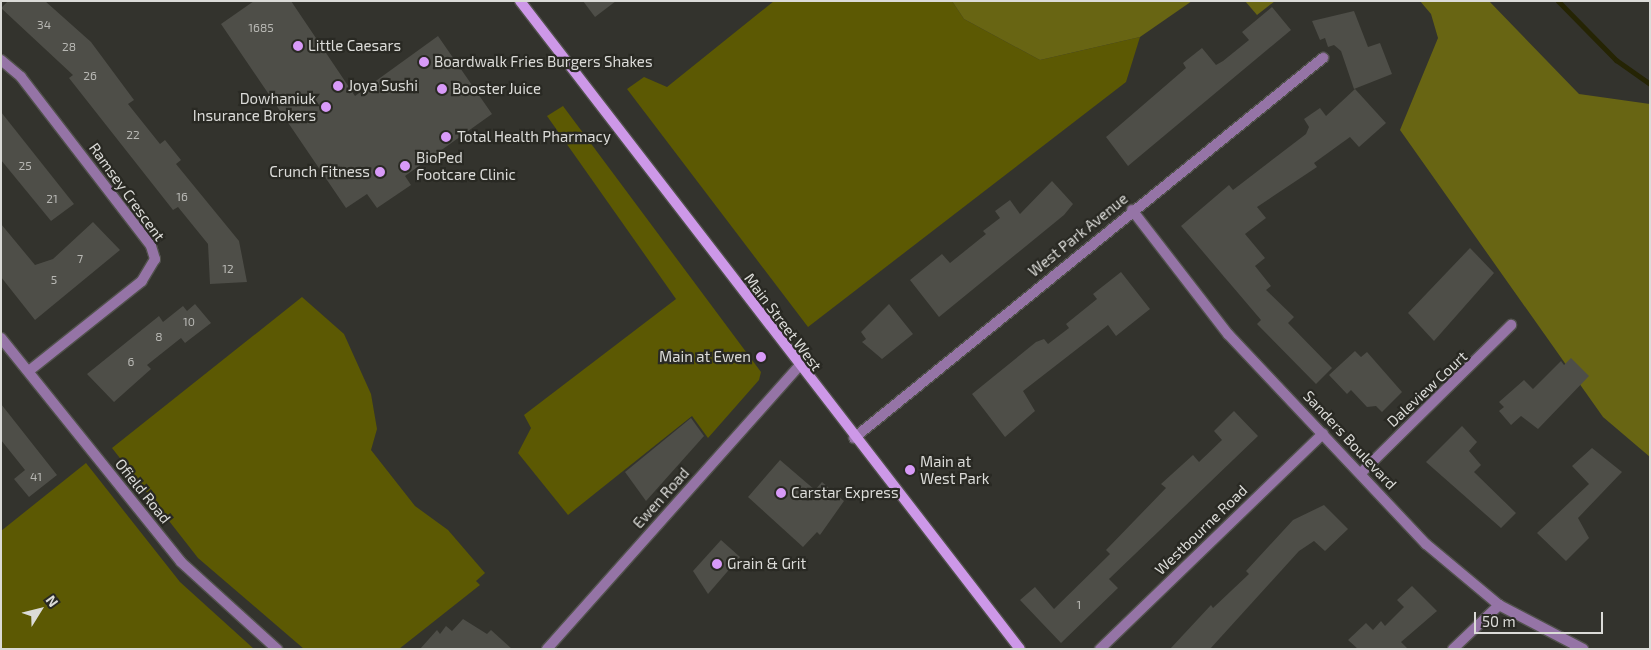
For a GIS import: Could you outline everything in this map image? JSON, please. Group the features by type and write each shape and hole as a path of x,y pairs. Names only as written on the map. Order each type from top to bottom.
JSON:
{"main road":[{"name":"Main Street West","path":"515,1 526,11"},
{"name":"Main Street West","path":"520,1 798,367 1020,649"}],"street":[{"name":"West Park Avenue","path":"854,438 1132,210 1323,58"},
{"name":"Ramsey Crescent","path":"1,60 21,76 151,246 155,259 142,281 29,371"},
{"name":"Sanders Boulevard","path":"1132,210 1228,334 1426,544 1499,605 1583,649"},
{"name":"Daleview Court","path":"1361,473 1512,325"},
{"name":"Ofield Road","path":"1,338 181,562 277,649"},
{"name":"Ewen Road","path":"548,649 798,367"},
{"name":"Westbourne Road","path":"1100,649 1323,434"},
{"path":"1453,649 1499,605"}],"shaded area":[{"path":"774,1 952,1 964,19 1040,60 1140,37 1126,82 808,327 627,89 644,77 667,87"},
{"path":"952,1 1192,1 1140,37 1040,60 964,19"},
{"path":"1245,1 1275,1 1257,15"},
{"path":"1420,1 1489,1 1579,94 1650,104 1650,457 1603,417 1400,130 1438,38 1431,14"},
{"path":"563,106 761,372 759,380 708,438 692,416 568,515 518,453 531,428 524,415 676,299 547,116"},
{"path":"302,297 344,334 371,394 377,429 371,450 415,506 448,530 485,573 476,581 480,585 399,649 304,649 198,558 112,448"},
{"path":"86,463 180,582 254,649 1,649 1,531"}],"building":[{"path":"8,1 45,1 91,42 134,100 128,104 160,144 165,140 181,160 176,164 239,241 247,282 210,284 208,244 178,207 173,210 69,78 73,75 1,8"},
{"path":"254,1 291,1 355,96 438,36 492,114 405,176 411,185 377,208 367,194 346,208 221,24"},
{"path":"583,1 616,1 595,17"},
{"path":"1272,7 1291,30 1128,166 1106,137 1186,68 1183,63 1202,48 1216,65 1223,61 1249,40 1242,32"},
{"path":"1354,11 1368,47 1380,43 1392,74 1354,89 1341,51 1334,45 1328,47 1325,38 1320,40 1312,21"},
{"path":"1355,89 1386,123 1359,147 1350,137 1314,163 1317,167 1257,207 1266,218 1245,234 1265,258 1255,266 1271,286 1266,290 1294,317 1288,323 1332,368 1316,384 1257,324 1261,320 1181,226 1229,185 1233,190 1306,134 1309,127 1304,119 1320,108 1326,116"},
{"path":"1,112 74,204 51,221 1,160"},
{"path":"1052,181 1073,204 1064,215 939,317 910,280 942,254 950,263 986,234 983,231 1000,218 995,211 1010,200 1020,214"},
{"path":"93,222 120,250 35,320 1,277 1,224 35,265 53,259"},
{"path":"1470,248 1494,273 1434,341 1408,313"},
{"path":"1121,272 1150,309 1116,336 1108,325 1023,391 1035,411 1005,437 972,394 1036,342 1044,339 1048,344 1069,328 1066,324 1097,299 1093,294"},
{"path":"195,304 211,323 185,343 181,338 147,365 151,369 114,402 87,374 159,316 163,322 183,306 187,311"},
{"path":"889,304 913,334 882,359 862,342 866,339 861,332"},
{"path":"1355,351 1361,357 1367,352 1402,392 1382,412 1376,406 1367,407 1351,390 1347,394 1329,375"},
{"path":"1571,358 1589,376 1538,429 1521,416 1511,425 1499,411 1504,407 1499,402 1524,380 1533,389 1561,361 1564,365"},
{"path":"1,404 57,475 29,497 14,479 25,470 1,440"},
{"path":"1234,411 1258,436 1109,579 1118,588 1061,643 1020,600 1035,587 1054,609 1110,554 1106,550 1166,488 1161,484 1193,455 1199,462 1222,440 1214,431"},
{"path":"691,418 704,436 646,501 625,472"},
{"path":"1462,426 1477,442 1469,451 1481,465 1474,472 1516,513 1501,528 1426,462"},
{"path":"1592,448 1622,472 1578,518 1589,538 1566,561 1537,533 1589,484 1572,466"},
{"path":"780,460 815,490 822,482 844,501 820,535 817,532 803,547 748,497"},
{"path":"1324,505 1348,529 1325,551 1314,541 1299,551 1210,649 1170,649 1211,605 1213,608 1249,574 1246,571 1293,520"},
{"name":"Grain & Grit","path":"721,540 740,557 708,594 693,571"},
{"path":"1412,586 1437,611 1401,642 1408,649 1358,649 1348,640 1366,623 1373,630 1381,621 1385,626 1404,607 1397,600"},
{"path":"463,619 487,634 491,630 512,649 420,649 437,630 440,634 446,626 452,631"}],"waterway":[{"path":"1558,1 1616,60 1650,84"}],"place":[{"name":"Little Caesars","path":"298,46"},
{"name":"Boardwalk Fries Burgers Shakes","path":"424,62"},
{"name":"Joya Sushi","path":"338,86"},
{"name":"Booster Juice","path":"442,89"},
{"name":"Dowhaniuk Insurance Brokers","path":"326,107"},
{"name":"Total Health Pharmacy","path":"446,137"},
{"name":"BioPed Footcare Clinic","path":"405,166"},
{"name":"Crunch Fitness","path":"380,172"},
{"name":"Main at Ewen","path":"761,357"},
{"name":"Main at West Park","path":"910,470"},
{"name":"Carstar Express","path":"781,493"},
{"name":"Grain & Grit","path":"717,564"}]}
